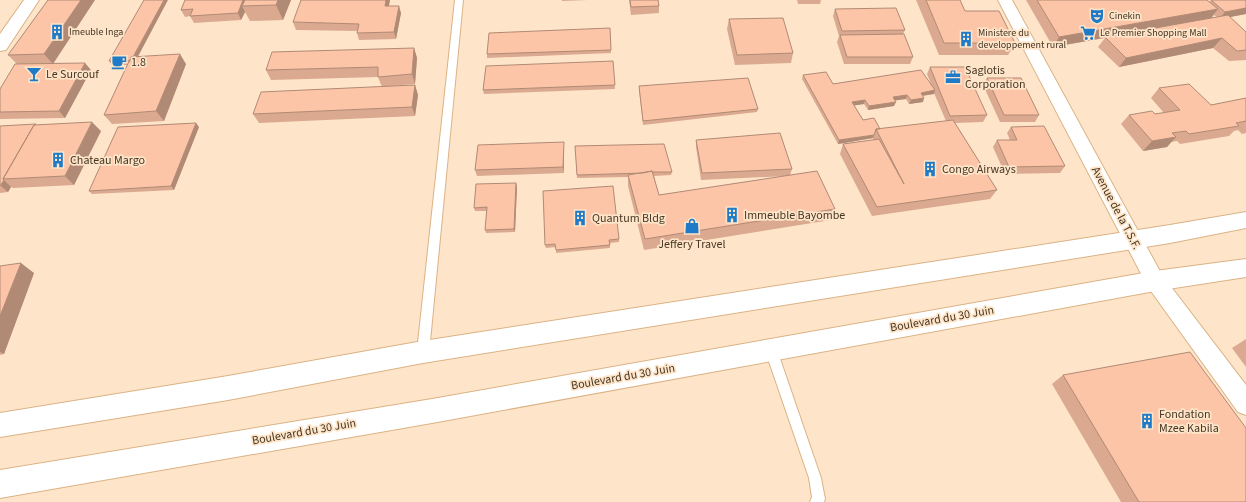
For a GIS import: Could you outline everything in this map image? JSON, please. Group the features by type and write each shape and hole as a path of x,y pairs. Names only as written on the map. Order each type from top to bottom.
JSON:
{"main road":[{"path":"0,425 228,388 423,352 1132,240 1246,220"},
{"name":"Boulevard du 30 Juin","path":"0,484 424,412 1155,281 1246,268"}],"street":[{"path":"0,46 32,0"},
{"name":"Avenue de la T.S.F.","path":"1005,0 1155,281 1246,404"}],"lane":[{"path":"423,352 459,0"},
{"path":"771,350 815,478 819,499 816,502"}],"building":[{"path":"48,0 81,0 44,54 8,55"},
{"path":"144,0 164,0 130,61 109,61"},
{"path":"185,0 243,0 238,13 190,16 193,9 181,10"},
{"path":"245,0 278,0 276,5 242,6"},
{"path":"301,0 386,0 385,6 399,6 394,32 357,33 359,24 293,22"},
{"path":"630,0 658,0 659,6 631,7"},
{"path":"926,0 960,0 965,11 999,11 1015,43 944,43"},
{"name":"Le Premier Shopping Mall","path":"1037,0 1207,0 1218,9 1059,37"},
{"path":"1211,0 1246,0 1246,8 1225,12"},
{"path":"896,8 905,30 842,31 835,9"},
{"path":"1228,15 1246,32 1246,50 1237,51 1222,38 1126,58 1105,37"},
{"path":"783,18 793,53 737,55 729,19"},
{"path":"610,28 611,50 487,54 489,33"},
{"path":"904,34 913,57 847,57 840,35"},
{"path":"414,48 412,74 378,77 378,67 266,70 272,52"},
{"path":"180,54 156,111 104,115 131,57"},
{"path":"613,61 615,85 483,90 486,66"},
{"path":"85,63 59,111 0,112 0,89 15,64"},
{"path":"930,67 965,67 987,115 950,116"},
{"path":"921,70 935,90 921,93 924,98 911,100 907,95 893,97 896,102 869,106 865,100 852,102 863,120 874,118 880,129 876,129 874,135 839,140 803,75 826,72 833,84"},
{"path":"748,78 758,109 643,121 639,86"},
{"path":"987,78 1021,78 1039,115 1004,115"},
{"path":"1189,84 1211,105 1246,98 1246,121 1236,123 1239,126 1189,134 1186,131 1172,133 1176,137 1152,141 1129,115 1152,111 1155,114 1180,110 1159,88"},
{"path":"415,85 412,107 253,114 261,92"},
{"name":"Congo Airways","path":"953,120 997,190 877,207 843,144 879,139 904,184 876,129"},
{"name":"Chateau Margo","path":"92,122 65,176 3,179 34,125"},
{"path":"196,123 171,186 89,191 118,127"},
{"path":"36,124 34,125 0,186 0,126"},
{"path":"1044,126 1065,166 1009,167 997,140 1017,140 1011,127"},
{"path":"780,133 792,169 702,173 696,140"},
{"path":"564,142 563,167 475,170 478,145"},
{"path":"664,144 672,172 652,171 643,173 577,175 575,146"},
{"name":"Immeuble Bayombe","path":"652,171 659,195 817,171 835,209 645,239 628,175"},
{"path":"516,183 514,229 485,230 487,207 474,208 476,184"},
{"name":"Quantum Bldg","path":"613,186 619,239 609,240 610,245 556,250 555,244 545,245 543,191"},
{"path":"21,263 0,316 0,266"},
{"name":"Fondation Mzee Kabila","path":"1190,352 1246,428 1246,502 1139,502 1063,375"}],"place":[{"name":"Cinekin","path":"1097,16"},
{"name":"Imeuble Inga","path":"57,32"},
{"name":"Le Premier Shopping Mall","path":"1088,33"},
{"name":"Ministere du developpement rural","path":"966,39"},
{"name":"1.8","path":"119,62"},
{"name":"Le Surcouf","path":"34,74"},
{"name":"Saglotis Corporation","path":"953,77"},
{"name":"Chateau Margo","path":"58,160"},
{"name":"Congo Airways","path":"930,169"},
{"name":"Immeuble Bayombe","path":"732,215"},
{"name":"Quantum Bldg","path":"580,218"},
{"name":"Jeffery Travel","path":"692,226"},
{"name":"Fondation Mzee Kabila","path":"1147,421"}]}
